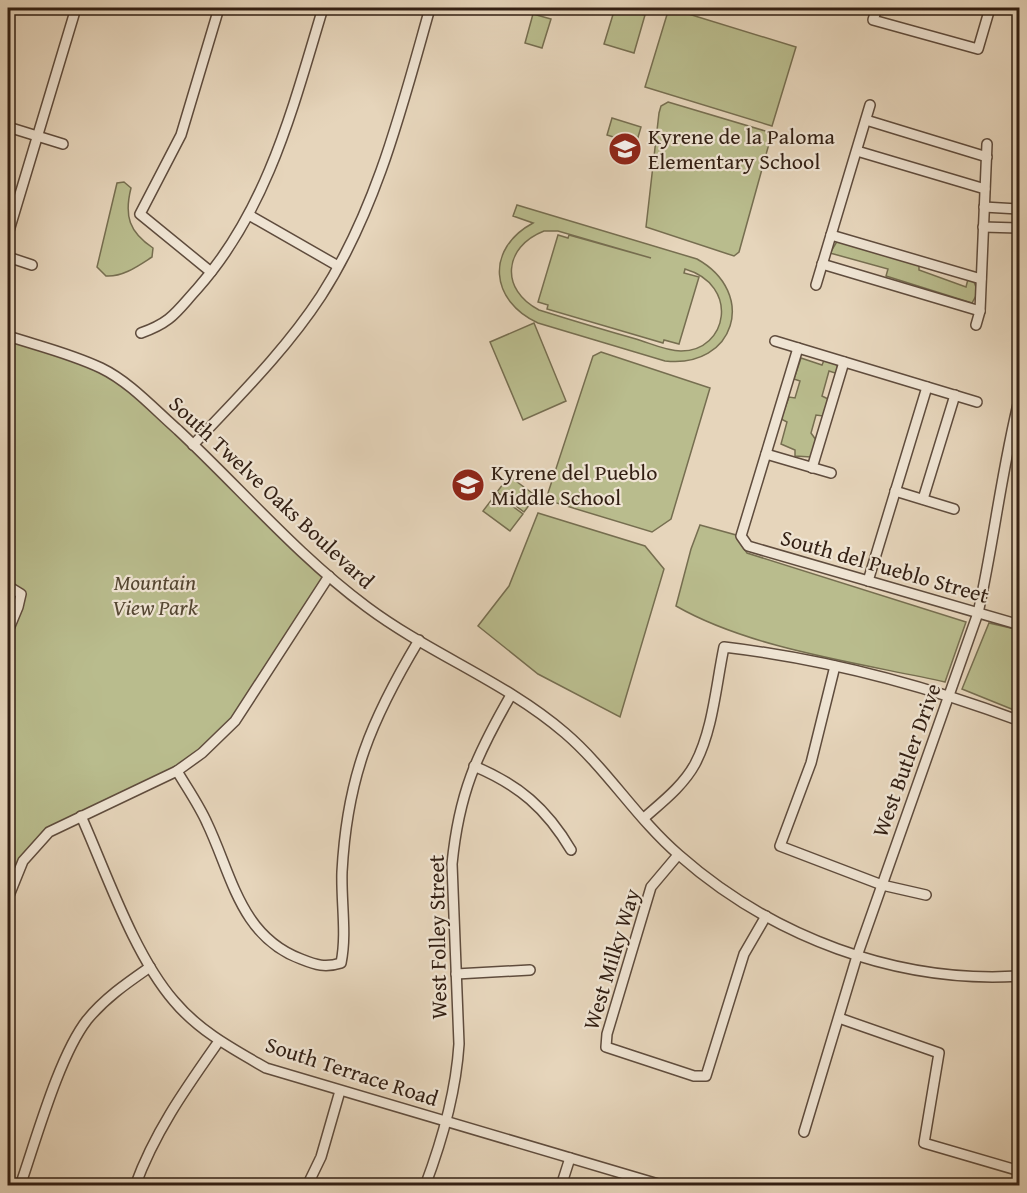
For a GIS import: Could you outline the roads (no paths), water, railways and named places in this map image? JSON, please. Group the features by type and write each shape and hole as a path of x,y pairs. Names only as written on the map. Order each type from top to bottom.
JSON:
{"street":[{"path":"8,234 76,8"},
{"path":"211,272 140,214 181,135 219,8"},
{"path":"141,333 165,325 211,272 249,215 268,177 286,129 323,8"},
{"path":"193,444 288,342 338,266 375,190 430,8"},
{"path":"877,8 873,20 978,49 990,8"},
{"path":"816,285 870,105"},
{"path":"866,120 987,157"},
{"path":"8,127 63,144"},
{"path":"976,325 980,311 987,144"},
{"path":"857,151 985,189"},
{"path":"984,217 1020,209"},
{"path":"249,215 338,266"},
{"path":"984,217 1020,228"},
{"path":"831,235 981,279"},
{"path":"8,257 32,264"},
{"path":"822,264 980,311"},
{"name":"South Twelve Oaks Boulevard","path":"8,336 103,369 140,396 329,576 368,608 538,711 568,735 678,855 766,916 797,933 858,956 931,973 987,978 1020,976"},
{"path":"775,341 977,402"},
{"path":"798,348 766,454 831,473"},
{"path":"812,468 844,362"},
{"path":"868,581 927,387"},
{"path":"923,500 955,395"},
{"name":"West Butler Drive","path":"804,1132 858,956 978,613 990,560 1009,438 1020,396"},
{"name":"South del Pueblo Street","path":"766,454 741,536 742,541 748,546 1020,625"},
{"path":"895,491 954,509"},
{"path":"8,898 22,861 33,846 48,832 177,771 202,753 235,721 329,576"},
{"path":"8,586 21,594 8,631"},
{"path":"177,771 207,823 245,912 268,942 289,954 327,968 341,963 343,950 342,874 346,818 353,781 364,746 381,707 419,640"},
{"path":"644,818 679,786 694,765 704,743 724,647 896,678 951,695 1020,722"},
{"path":"835,666 811,763 780,846 882,885 926,896"},
{"name":"West Folley Street","path":"425,1185 458,1067 452,864 460,807 481,747 511,695"},
{"path":"474,766 503,779 542,808 571,850"},
{"name":"South Terrace Road","path":"81,816 150,967 173,1000 219,1041 266,1068 665,1185"},
{"name":"West Milky Way","path":"678,855 651,887 607,1034 606,1047 694,1076 706,1076 744,954 766,916"},
{"path":"20,1185 65,1060 86,1022 112,994 150,967"},
{"path":"456,974 530,970"},
{"path":"839,1018 939,1053 924,1143 1020,1170"},
{"path":"135,1185 147,1154 168,1114 219,1041"},
{"path":"307,1185 321,1157 340,1091"},
{"path":"561,1185 570,1158"}],"place":[{"name":"Kyrene de la Paloma Elementary School","path":"625,149"},
{"name":"Kyrene del Pueblo Middle School","path":"468,485"}],"park label":[{"name":"Mountain View Park","path":"155,594"}]}
